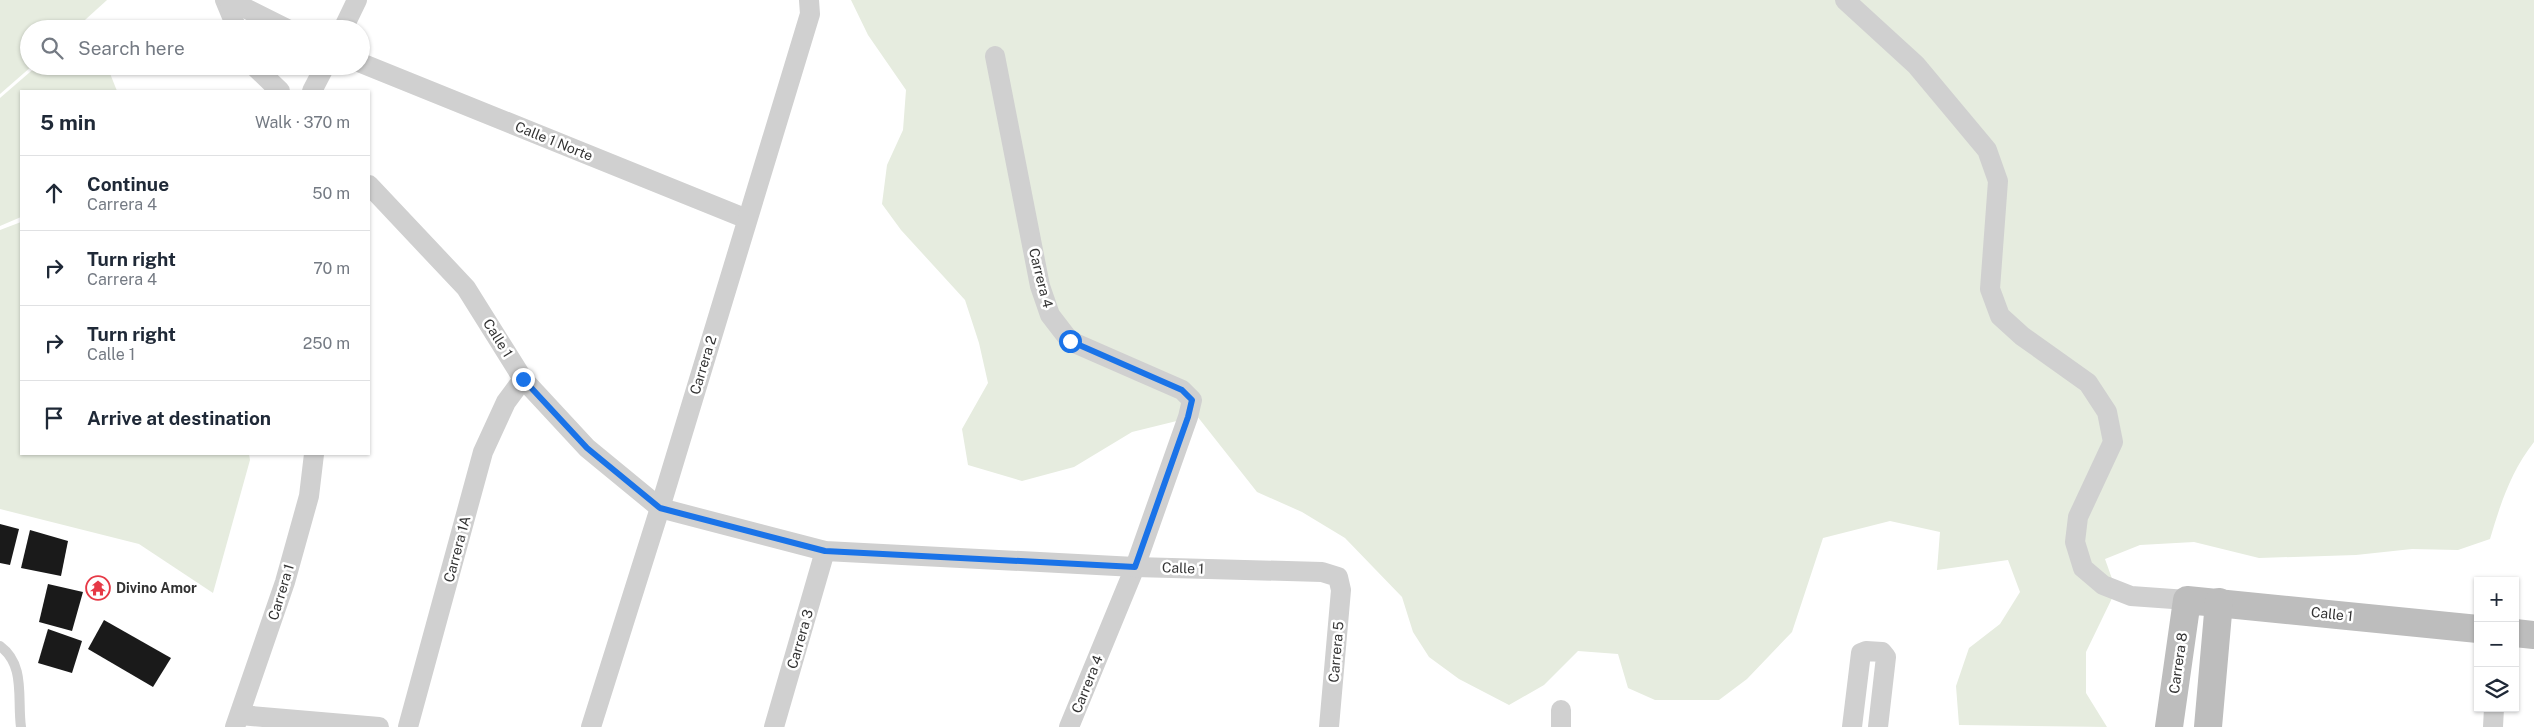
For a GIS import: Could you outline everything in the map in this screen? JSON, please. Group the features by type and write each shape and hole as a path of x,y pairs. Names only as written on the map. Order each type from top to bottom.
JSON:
{"street":[{"path":"225,0 233,20"},
{"path":"228,0 269,20"},
{"path":"347,20 356,0"},
{"path":"1845,0 1916,65 1987,150 1998,181 1990,289 2000,316 2022,336 2088,383 2107,412 2113,442 2078,517 2075,542 2083,568 2103,584 2131,596 2187,600"},
{"name":"Carrera 2","path":"591,727 660,508 810,14 810,1"},
{"name":"Carrera 4","path":"995,56 1040,286 1050,315 1070,341 1182,390 1192,400 1188,417 1135,567 1069,727"},
{"name":"Calle 1 Norte","path":"370,67 747,219"},
{"path":"263,75 279,90"},
{"path":"313,90 320,75"},
{"name":"Calle 1","path":"370,186 466,288 523,379 587,448 660,508 825,551 1135,567 1322,572 1338,577"},
{"name":"Carrera 1A","path":"408,727 483,452 506,402 523,379"},
{"name":"Carrera 1","path":"238,721 285,582 309,496 314,455"},
{"name":"Carrera 3","path":"774,727 825,551"},
{"name":"Carrera 5","path":"1329,727 1341,590 1338,577"},
{"name":"Calle 1","path":"2187,600 2474,629"},
{"name":"Carrera 8","path":"2169,727 2187,600"},
{"path":"2208,727 2219,602"},
{"path":"2519,633 2534,635"},
{"path":"1852,727 1861,653 1874,651 1882,652 1886,656 1878,727"},
{"path":"2493,727 2494,712"},
{"path":"238,721 379,727"}],"lane":[{"path":"0,646 8,652 17,668 21,727"}],"shaded area":[{"path":"0,0 107,0 85,20 20,20 20,75 22,75 0,94"},
{"path":"851,0 2534,0 2534,442 2513,476 2502,501 2490,539 2458,550 2412,549 2356,555 2259,558 2194,542 2140,545 2105,559 2116,590 2086,652 2086,693 2107,727 1959,725 1956,686 1969,648 2000,624 2020,592 2008,560 1937,570 1940,532 1890,521 1823,538 1792,632 1747,679 1719,700 1655,700 1628,688 1618,654 1578,651 1544,685 1509,705 1459,679 1429,657 1413,632 1402,597 1345,538 1302,512 1257,492 1197,416 1132,432 1074,467 1022,481 968,465 962,429 988,383 979,343 965,300 901,230 882,204 887,165 903,130 906,90 868,35"},
{"path":"27,75 111,75 117,90 20,90 20,217 0,226 0,98"},
{"path":"20,222 20,455 249,455 250,460 213,593 139,544 0,509 0,230"}],"building":[{"path":"0,524 19,529 10,565 0,563"},
{"path":"30,530 68,541 61,576 21,568"},
{"path":"48,584 83,592 72,631 39,622"},
{"path":"104,620 171,658 153,687 88,649"},
{"path":"48,629 82,641 72,673 38,663"}],"place":[{"name":"Divino Amor","path":"98,588"}],"route":[{"path":"523,379 587,448 644,497 660,508 825,551 1135,567 1188,417 1192,400 1182,390 1070,341"}]}
